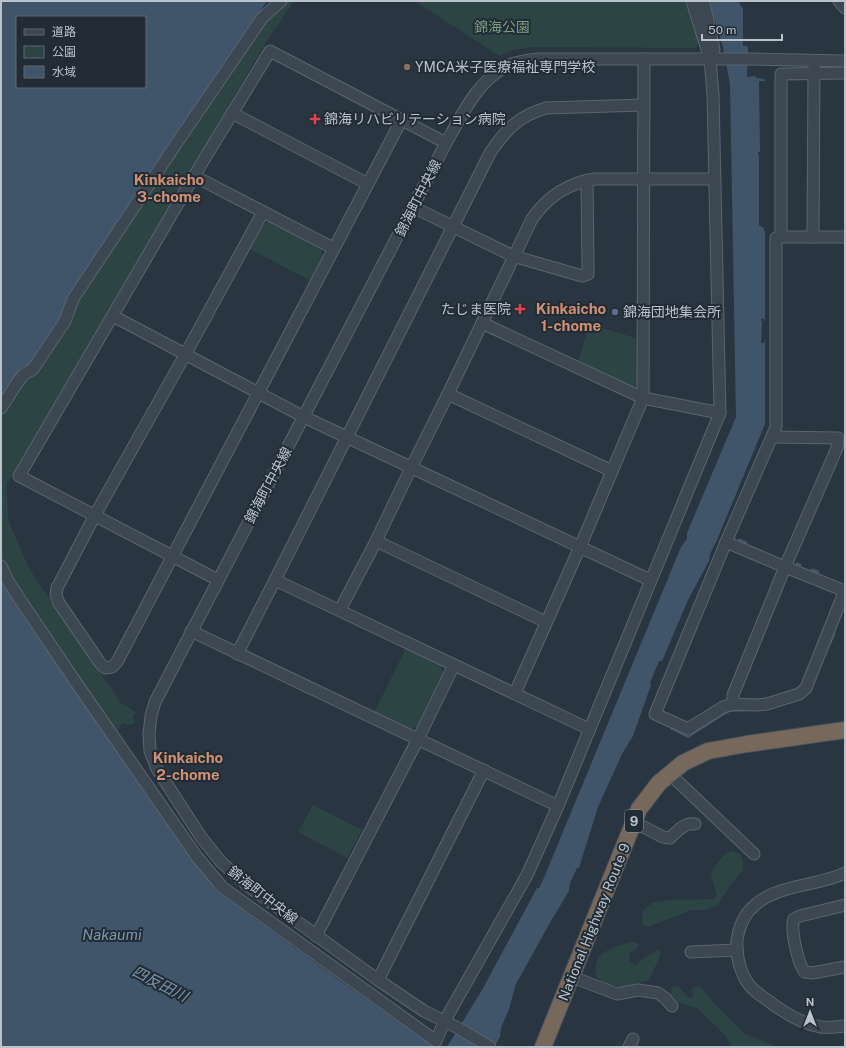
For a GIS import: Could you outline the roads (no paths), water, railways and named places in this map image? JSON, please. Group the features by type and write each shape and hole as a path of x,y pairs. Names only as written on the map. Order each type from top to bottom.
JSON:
{"highway":[{"name":"National Highway Route 9","path":"543,1047 639,809 659,783 683,763 708,750 845,730"}],"street":[{"path":"1,408 23,375 33,369 65,321 73,299 262,18 281,1"},
{"path":"692,1 692,15 716,59"},
{"path":"1,566 8,581 77,684 198,858 222,887 436,1041 444,1022 527,875 558,806 720,413 713,95 716,59 703,1"},
{"path":"839,1 845,8"},
{"path":"218,580 19,476 194,176 270,51 446,143"},
{"name":"錦海町中央線","path":"490,1047 458,1028 424,1011 378,980 248,886 221,862 201,837 157,769 150,751 148,734 155,702 446,143 473,97 490,77 508,66 525,61 540,59 749,59 845,61"},
{"path":"515,693 580,547 643,398 644,59"},
{"path":"813,237 814,60"},
{"path":"781,237 781,74 845,73"},
{"path":"236,654 275,580 490,153 505,132 523,117 546,108 644,105"},
{"path":"232,113 368,184"},
{"path":"263,212 95,515 57,588 56,595 59,603 105,668 112,668 116,662 402,119"},
{"path":"194,176 333,248"},
{"path":"340,610 376,541 410,468 448,394 532,219 543,205 550,198 567,188 576,183 587,180 715,179"},
{"path":"413,208 514,256 579,276 586,276 588,274 587,180"},
{"path":"726,542 845,590 806,688 799,694 767,704 733,704 723,707 688,729 655,714 726,542 776,427 776,238 845,238"},
{"path":"113,316 304,417 650,580"},
{"path":"482,323 643,398 720,413"},
{"path":"448,394 612,471"},
{"path":"733,704 733,695 785,567 837,448 838,438 772,437"},
{"path":"376,541 546,622"},
{"path":"275,580 589,729"},
{"path":"191,631 236,654 558,806"},
{"path":"316,936 418,739 454,665"},
{"path":"378,980 484,770"},
{"path":"670,774 754,854"},
{"path":"634,822 663,837 670,838 685,825 690,823 695,824"},
{"path":"845,873 825,880 771,894 759,901 749,910 743,922 738,936 737,950 742,973 753,990 786,1014 808,1024 821,1027 845,1026"},
{"path":"845,905 800,916 794,919 792,927 800,966 805,972 812,973 845,967"},
{"path":"691,952 737,950"},
{"path":"572,977 617,994 638,990 658,993 672,1006"}],"water":[{"path":"1,1 267,1 63,307 62,320 29,368 24,367 20,369 1,400"},
{"path":"709,1 738,1 743,9 743,46 747,46 748,48 747,77 756,76 756,78 765,79 765,81 759,81 760,152 758,152 758,155 759,225 764,228 765,231 765,323 764,319 761,319 761,343 764,343 765,339 765,424 710,554 709,561 688,600 662,661 659,661 650,683 651,685 633,736 622,754 598,807 579,868 577,868 570,883 569,891 516,984 509,1009 501,1028 500,1037 494,1047 447,1047 482,990 537,888 539,888 543,880 681,547 687,539 687,533 736,417 730,84 723,47"},
{"name":"Nakaumi","path":"1,576 213,883 215,890 434,1047 1,1047"},
{"path":"730,709 756,709 756,711 730,712 688,738 670,729 671,727 688,736 719,714"}],"waterway":[{"path":"740,540 746,543"},
{"path":"812,570 818,572"},
{"path":"830,643 834,633"}],"place":[{"name":"YMCA米子医療福祉専門学校","path":"407,67"},
{"name":"錦海リハビリテーション病院","path":"315,119"},
{"name":"たじま医院","path":"520,309"},
{"name":"錦海団地集会所","path":"615,312"}],"district":[{"name":"Kinkaicho 3-chome","path":"169,188"},
{"name":"Kinkaicho 1-chome","path":"571,318"},
{"name":"Kinkaicho 2-chome","path":"188,766"}],"park label":[{"name":"錦海公園","path":"502,27"}],"water label":[{"name":"四反田川","path":"160,984"}]}
